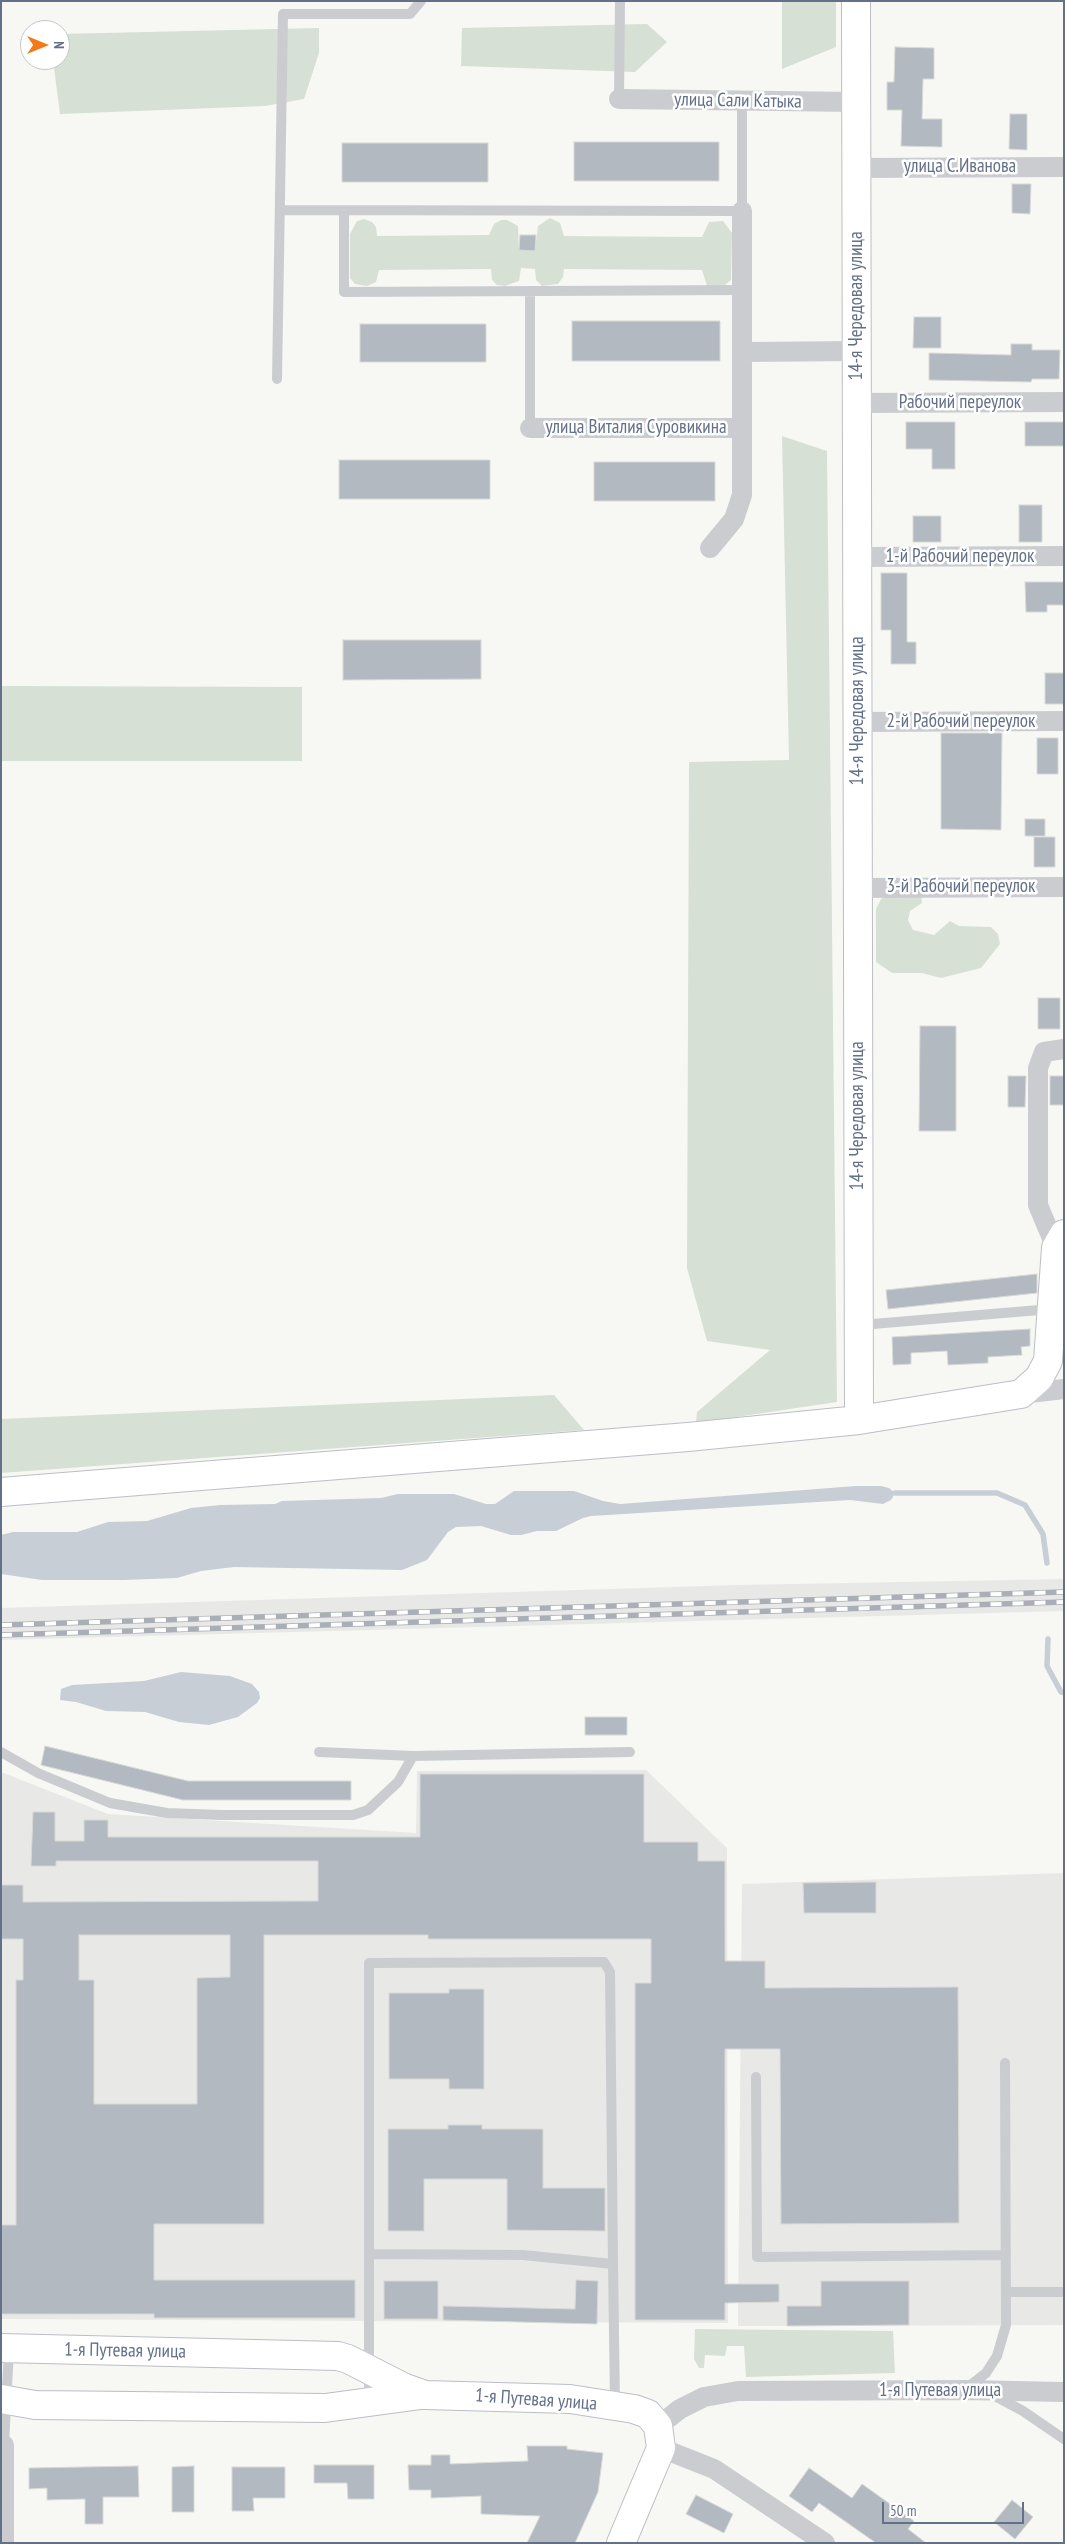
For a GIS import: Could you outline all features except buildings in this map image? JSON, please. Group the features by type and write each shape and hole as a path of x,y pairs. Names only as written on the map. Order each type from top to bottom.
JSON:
{"main road":[{"name":"14-я Чередовая улица","path":"856,1 859,1420"},
{"path":"1,1492 688,1437 859,1420 1021,1394 1039,1378 1048,1361 1060,1241"},
{"name":"1-я Путевая улица","path":"5,2348 338,2356 348,2359 404,2388 425,2395 570,2399 634,2409 648,2414 660,2437"},
{"path":"4,2401 35,2405 325,2408 425,2395"},
{"path":"621,2543 660,2437"}],"street":[{"name":"улица Сали Катыка","path":"619,100 856,102"},
{"name":"улица С.Иванова","path":"857,168 1064,167"},
{"path":"710,548 734,519 742,495 742,211"},
{"path":"742,352 857,351"},
{"name":"Рабочий переулок","path":"857,403 1064,402"},
{"name":"улица Виталия Суровикина","path":"530,428 742,428"},
{"name":"1-й Рабочий переулок","path":"857,557 1064,556"},
{"name":"2-й Рабочий переулок","path":"858,722 1064,721"},
{"name":"3-й Рабочий переулок","path":"858,888 1064,887"},
{"path":"1060,1241 1038,1205 1038,1068 1044,1052 1064,1049"},
{"path":"1021,1394 1064,1389"},
{"name":"1-я Путевая улица","path":"660,2437 680,2409 704,2397 738,2390 1064,2392"},
{"path":"660,2437 714,2468 825,2543"},
{"path":"4,2445 4,2543"}],"lane":[{"path":"277,379 284,14 410,14 421,1"},
{"path":"619,100 620,1"},
{"path":"280,210 742,211 742,101"},
{"path":"344,210 344,292 741,290"},
{"path":"530,292 530,428"},
{"path":"858,1326 1052,1309"},
{"path":"1,1752 38,1773 110,1804 167,1813 231,1815 353,1815 368,1810 398,1782 414,1756"},
{"path":"319,1752 414,1756 630,1752"},
{"path":"370,2403 370,1963 604,1962 610,1972 615,2407"},
{"path":"1005,2063 1006,2325 997,2356 986,2374 972,2390 1004,2400 1064,2439"},
{"path":"756,2077 756,2257 1006,2255"},
{"path":"370,2254 523,2256 613,2264"},
{"path":"1006,2292 1064,2292"},
{"path":"4,2445 5,2348"}],"shaded area":[{"path":"782,1 836,1 836,47 782,69"},
{"path":"647,24 667,42 635,72 461,66 462,28"},
{"path":"319,28 319,53 304,99 265,106 60,114 54,70 70,70 70,34"},
{"path":"550,218 560,223 564,236 702,237 709,222 723,221 732,233 731,280 725,285 707,286 702,270 564,269 563,277 558,284 542,286 536,280 535,269 521,268 519,281 505,286 497,285 492,280 491,269 379,270 376,282 367,286 355,284 350,278 350,234 357,221 364,219 372,222 376,227 377,236 489,235 494,224 501,220 507,220 518,226 519,250 535,251 538,226"},
{"path":"782,436 827,451 837,1402 696,1423 697,1412 770,1350 707,1341 687,1268 689,762 789,760"},
{"path":"1,686 302,687 302,761 1,761"},
{"path":"891,893 921,894 922,903 910,911 908,920 913,930 934,935 950,921 959,926 991,927 998,934 1000,944 981,968 941,978 922,973 892,973 876,962 876,909 881,899"},
{"path":"554,1395 584,1430 1,1473 1,1419"},
{"path":"856,1486 881,1486 889,1488 895,1493 891,1500 883,1504 850,1500 591,1516 556,1531 537,1531 521,1535 511,1535 481,1526 456,1527 448,1532 427,1560 402,1570 234,1567 201,1571 177,1578 124,1580 42,1580 1,1574 1,1535 13,1532 77,1532 108,1522 147,1521 191,1508 220,1505 381,1498 398,1494 454,1494 486,1504 495,1504 514,1491 574,1491 603,1501 620,1504"},
{"path":"1064,1579 1064,1611 1,1640 1,1608 738,1585"},
{"path":"181,1672 230,1676 252,1684 259,1692 260,1698 257,1703 238,1717 209,1725 179,1722 145,1712 106,1711 76,1702 60,1700 61,1689 72,1685 144,1681"},
{"path":"646,1770 727,1848 728,2323 1,2319 1,1772 108,1814 416,1833 417,1771"},
{"path":"1064,1873 1064,2325 738,2326 742,1884"},
{"path":"695,2329 893,2331 895,2373 746,2377 744,2346 727,2346 725,2356 705,2355 704,2368 699,2368 694,2359"}],"waterway":[{"path":"895,1493 997,1493 1025,1505 1043,1534 1047,1563"},
{"path":"1048,1639 1047,1666 1061,1692 1064,1693"}],"railway":[{"path":"1,1625 1064,1592"},
{"path":"1,1635 1064,1602"}]}
